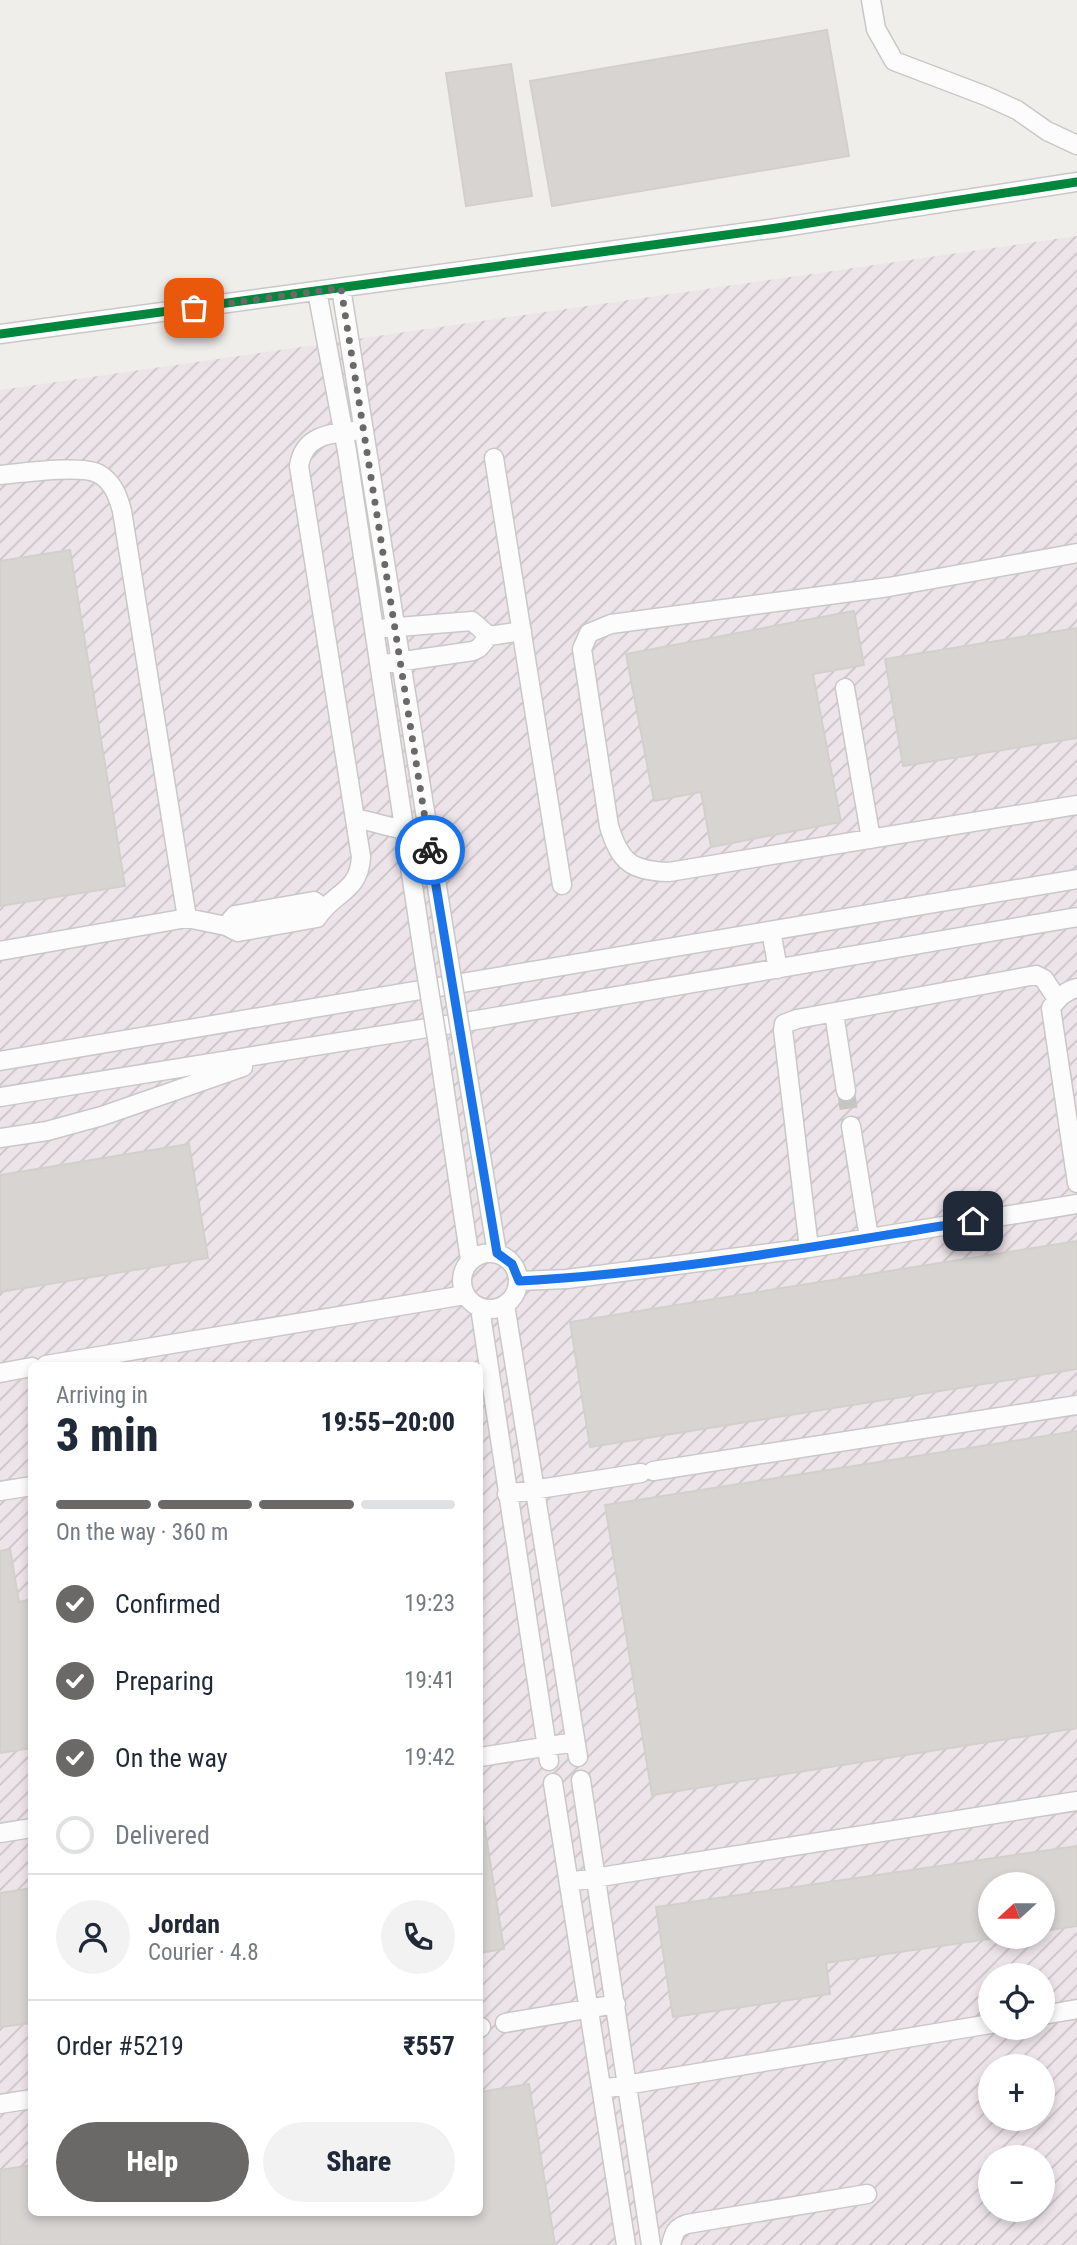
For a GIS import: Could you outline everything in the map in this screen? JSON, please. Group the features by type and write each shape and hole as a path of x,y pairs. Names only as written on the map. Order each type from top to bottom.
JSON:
{"street":[{"path":"871,0 876,29 894,61 1017,110 1047,131 1077,145"},
{"path":"0,334 777,228 1077,182"},
{"path":"341,288 426,827 497,1253"},
{"path":"317,291 344,432 470,1260"},
{"path":"0,951 187,918 226,926 237,932 317,918 324,908 351,886 360,873 361,857 299,466 301,456 312,440 321,435 363,430"},
{"path":"494,458 562,885"},
{"path":"0,475 52,471 97,472 117,492 187,918"},
{"path":"1077,553 889,587 611,624 589,633 582,649 610,826 621,857 633,866 650,872 669,872 1077,805"},
{"path":"374,629 472,621 489,636"},
{"path":"379,664 473,651 489,636 522,631"},
{"path":"845,688 871,839"},
{"path":"355,819 370,820 404,830 426,827"},
{"path":"0,1060 1077,879"},
{"path":"0,1097 278,1053 1077,917"},
{"path":"771,931 778,969"},
{"path":"808,1248 784,1024 1036,975 1044,979 1057,999"},
{"path":"1077,988 1057,999 1051,1008 1077,1183"},
{"path":"834,1013 846,1091"},
{"path":"0,1138 57,1128 102,1116 278,1053"},
{"path":"851,1126 869,1238"},
{"path":"519,1281 567,1279 808,1248 1077,1204"},
{"path":"497,1253 512,1264 519,1281 512,1299 497,1309 480,1308 470,1302 465,1294 462,1276 470,1260 478,1255 497,1253"},
{"path":"79,1362 465,1294"},
{"path":"483,1757 548,1754 577,1749 505,1305"},
{"path":"480,1308 548,1754"},
{"path":"0,1373 28,1368"},
{"path":"507,1494 1077,1405"},
{"path":"0,1491 28,1487"},
{"path":"581,1780 651,2245"},
{"path":"553,1783 626,2245"},
{"path":"569,1882 1077,1801"},
{"path":"0,1833 28,1829"},
{"path":"505,2023 616,2004"},
{"path":"1055,2013 1077,2009"},
{"path":"602,2089 978,2026"},
{"path":"0,2104 28,2100"},
{"path":"671,2245 674,2232 678,2227 687,2224 867,2194"}],"shaded area":[{"path":"1077,236 1077,2245 0,2245 0,390"}],"building":[{"path":"827,30 849,156 552,206 530,81"},
{"path":"511,64 532,196 466,206 446,73"},
{"path":"70,550 125,886 0,906 0,561"},
{"path":"854,611 864,665 813,674 841,822 711,847 701,792 654,801 626,654"},
{"path":"1077,628 1077,738 903,766 885,659"},
{"path":"189,1144 208,1258 0,1292 0,1175"},
{"path":"1077,1241 1077,1369 590,1447 570,1322"},
{"path":"1077,1431 1077,1728 652,1795 605,1505"},
{"path":"10,1549 19,1602 28,1600 28,1749 0,1753 0,1551"},
{"path":"483,1817 504,1949 483,1952"},
{"path":"1077,1846 1077,1926 1055,1929 1055,1872 978,1872 978,1940 826,1963 830,1994 673,2017 656,1907"},
{"path":"28,1889 28,2024 0,2027 0,1893"},
{"path":"529,2084 555,2245 0,2245 0,2170 28,2166 28,2216 483,2216 483,2092"}],"tunnel":[{"path":"846,1091 851,1126"}],"cycle path":[{"path":"0,334 777,228 1077,182"}],"way so far":[{"path":"194,308 341,288 430,850"}],"route":[{"path":"430,850 497,1253 512,1264 519,1281 567,1279 808,1248 973,1221"}]}
